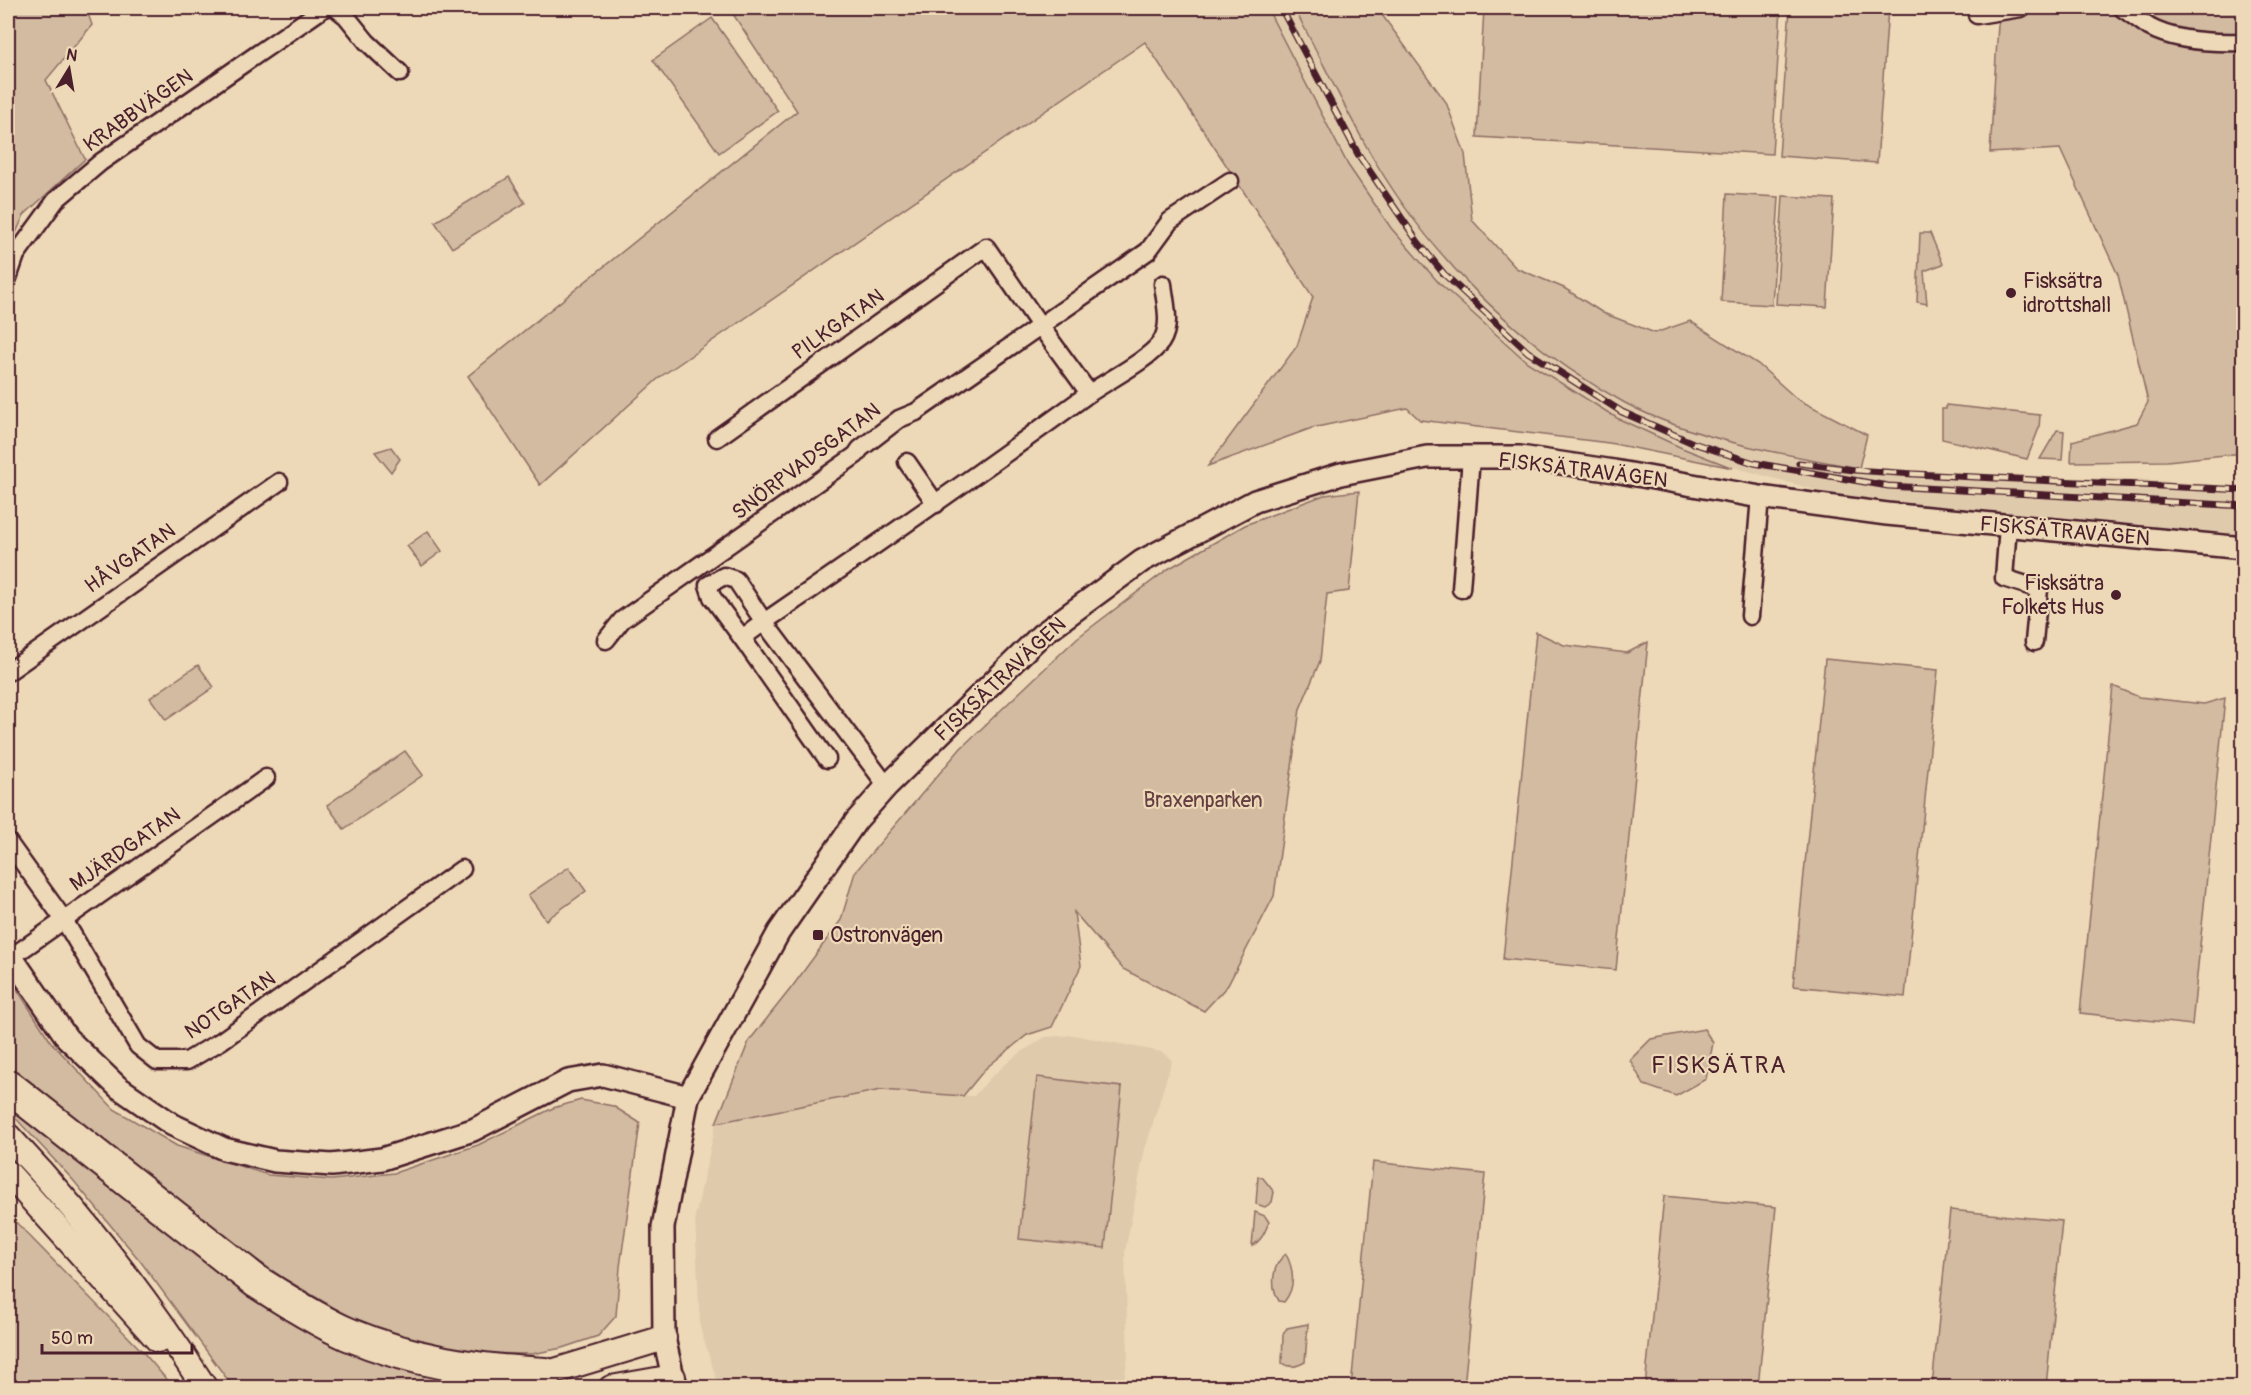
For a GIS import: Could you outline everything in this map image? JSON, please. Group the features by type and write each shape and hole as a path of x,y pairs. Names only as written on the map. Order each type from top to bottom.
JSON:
{"highway":[{"path":"8,1086 257,1282 347,1334 399,1352 445,1364 498,1372 545,1374"}],"main road":[{"path":"8,1136 100,1239 158,1316 206,1388"},
{"path":"8,1173 199,1388"},
{"path":"486,1388 545,1374 664,1338"},
{"path":"611,1388 676,1382"}],"street":[{"name":"KRABBVÄGEN","path":"8,278 16,255 56,200 101,162 324,8"},
{"path":"336,8 400,73"},
{"path":"1977,15 2021,8"},
{"path":"2122,8 2151,28 2171,34 2210,43 2244,42"},
{"name":"SNÖRPVADSGATAN","path":"606,640 621,621 856,455 860,449 899,419 916,412 1148,251 1170,221 1230,181"},
{"name":"PILKGATAN","path":"717,438 986,247 1041,327"},
{"path":"742,638 936,504 1089,393 1152,352 1162,341 1168,326 1163,284"},
{"path":"1041,327 1089,393"},
{"name":"FISKSÄTRAVÄGEN","path":"676,1382 664,1338 663,1227 688,1097 779,932 856,821 887,786 1041,635 1142,561 1255,501 1341,474 1427,457 1520,457 1760,497 1887,514 2244,548"},
{"path":"1461,589 1470,457"},
{"path":"907,462 936,504"},
{"name":"HÅVGATAN","path":"8,672 279,482"},
{"path":"1750,616 1760,497"},
{"path":"2008,526 2004,578 2039,589 2034,642"},
{"path":"827,759 711,597 708,585 724,576 736,580 764,622 887,786"},
{"name":"MJÄRDGATAN","path":"9,955 64,920 266,778"},
{"path":"8,842 64,920"},
{"name":"NOTGATAN","path":"64,920 138,1046 157,1061 187,1061 228,1036 462,869"},
{"path":"9,955 67,1038 118,1087 173,1125 224,1149 275,1161 332,1165 382,1159 472,1130 568,1081 603,1076 688,1097"}],"shaded area":[{"path":"1267,8 1294,8 1366,146 1625,403 1678,425 1751,447 1787,456 1859,468 2135,479 2243,487 2243,536 1844,498 1733,467 1682,448 1617,417 1527,362 1439,283 1391,228 1348,165"},
{"path":"1074,1035 1162,1052 1172,1060 1144,1153 1125,1252 1128,1356 1123,1387 719,1387 700,1328 695,1217 716,1123 881,1090 974,1096 1014,1057 1045,1037"}],"green space":[{"path":"8,8 86,8 92,25 46,80 85,159 24,215 8,251"},
{"path":"729,8 1267,8 1348,165 1391,228 1439,283 1527,362 1617,418 1682,448 1733,468 1609,443 1420,420 1407,408 1312,428 1208,466 1297,346 1313,297 1145,42 660,377 540,485 468,376 797,111"},
{"path":"1294,8 1377,8 1446,102 1465,154 1472,220 1516,268 1564,288 1603,313 1655,333 1690,321 1758,364 1797,399 1867,435 1859,468 1739,444 1679,427 1651,416 1585,379 1547,353 1511,324 1445,258 1389,184 1365,144"},
{"path":"1484,8 1781,8 1772,154 1477,137"},
{"path":"1790,8 1888,8 1877,163 1779,156"},
{"path":"2004,8 2243,8 2243,453 2167,461 2071,462 2072,441 2137,423 2148,402 2118,275 2060,149 1990,153 1998,25"},
{"path":"712,18 778,111 719,153 653,60"},
{"path":"509,177 525,203 452,248 435,222"},
{"path":"1727,194 1779,197 1772,305 1721,302"},
{"path":"1783,196 1834,199 1827,307 1776,304"},
{"path":"1920,233 1930,233 1943,264 1924,271 1927,304 1917,302"},
{"path":"1946,405 2040,415 2039,428 2027,459 1942,439 1942,409 1946,409"},
{"path":"2057,430 2064,431 2062,460 2040,459"},
{"path":"391,447 400,459 391,472 375,452"},
{"name":"Braxenparken","path":"1359,491 1349,591 1327,594 1320,661 1300,709 1274,896 1228,985 1204,1011 1123,969 1074,912 1081,966 1052,1027 1027,1035 986,1068 963,1096 881,1090 716,1123 749,1041 841,920 855,872 961,748 1077,638 1168,569 1245,525 1324,495"},
{"path":"428,531 442,551 422,566 407,546"},
{"path":"1536,632 1564,645 1627,653 1648,642 1616,970 1503,959"},
{"path":"1825,659 1938,670 1905,997 1793,986"},
{"path":"198,665 214,687 166,720 150,698"},
{"path":"2113,686 2139,697 2204,704 2225,698 2192,1025 2080,1013"},
{"path":"405,751 423,775 344,829 327,805"},
{"path":"569,867 586,891 546,920 528,895"},
{"path":"8,975 51,1042 114,1109 177,1146 268,1175 332,1180 394,1173 478,1145 553,1108 581,1100 613,1106 640,1123 620,1267 616,1316 598,1336 562,1348 532,1354 473,1353 403,1335 351,1318 285,1279 209,1228 8,1069"},
{"path":"1704,1029 1713,1043 1706,1079 1676,1096 1644,1085 1630,1060 1651,1039"},
{"path":"1037,1077 1122,1087 1105,1248 1019,1239"},
{"path":"8,1106 79,1159 378,1360 422,1375 474,1382 444,1388 233,1387 141,1262 73,1180 8,1110"},
{"path":"1373,1162 1485,1174 1464,1387 1351,1387"},
{"path":"1258,1176 1263,1178 1274,1192 1272,1202 1265,1207 1256,1204"},
{"path":"1664,1196 1776,1207 1758,1387 1645,1387"},
{"path":"1950,1210 2062,1221 2046,1387 1932,1387"},
{"path":"1255,1212 1265,1216 1269,1222 1261,1238 1252,1246"},
{"path":"8,1214 143,1352 173,1387 18,1388 8,1384"},
{"path":"1286,1254 1291,1266 1292,1284 1284,1302 1279,1301 1276,1295 1274,1276 1278,1263"},
{"path":"1308,1324 1305,1362 1294,1366 1282,1363 1283,1334 1287,1328"}],"railway":[{"path":"1281,8 1358,154 1418,242 1444,274 1528,352 1622,412 1693,443 1754,463 1888,486 2244,506"},
{"path":"1799,463 1914,474 2244,490"}],"place":[{"name":"Fisksätra idrottshall","path":"2011,293"},
{"name":"Fisksätra Folkets Hus","path":"2116,595"},
{"name":"Ostronvägen","path":"818,935"}],"district":[{"name":"FISKSÄTRA","path":"1719,1065"}]}
